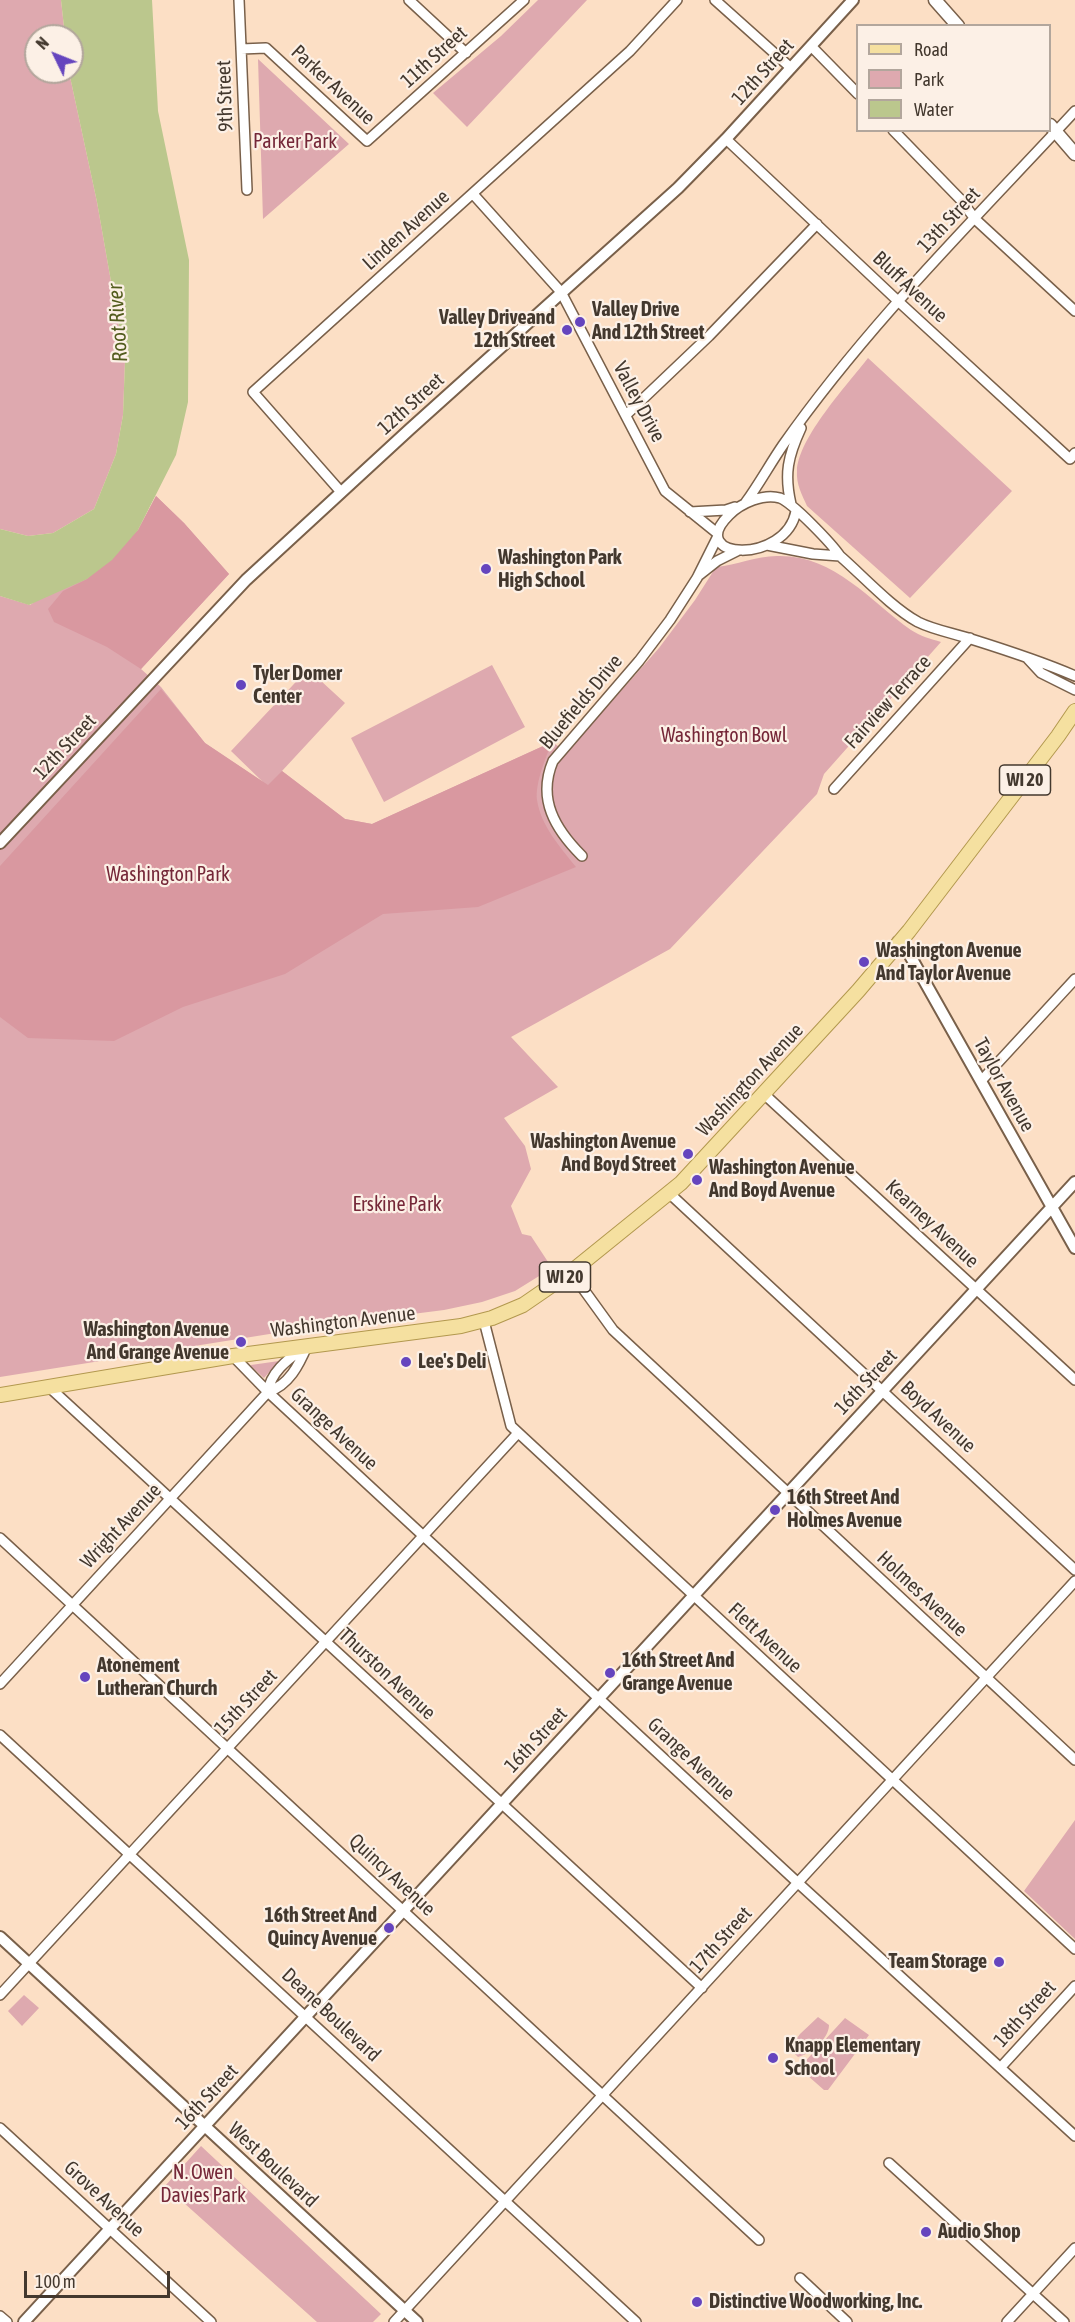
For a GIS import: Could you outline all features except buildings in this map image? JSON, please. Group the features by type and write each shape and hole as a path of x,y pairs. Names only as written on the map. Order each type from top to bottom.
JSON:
{"main road":[{"path":"935,0 956,24"},
{"path":"1053,129 1075,154"},
{"name":"Washington Avenue","path":"0,1395 233,1356 461,1326 484,1321 523,1305 572,1272 681,1183 765,1094 858,992 994,820 1075,711"}],"street":[{"name":"9th Street","path":"239,0 247,190"},
{"path":"409,0 466,53"},
{"name":"11th Street","path":"367,141 524,0"},
{"name":"Linden Avenue","path":"341,492 253,392 630,51 677,0"},
{"path":"715,0 791,68"},
{"name":"12th Street","path":"0,843 246,580 678,188 853,0"},
{"path":"811,46 856,92"},
{"name":"Parker Avenue","path":"241,49 266,48 367,141"},
{"name":"13th Street","path":"1053,129 1075,111"},
{"path":"895,132 961,200 975,219 1075,311"},
{"name":"13th Street","path":"717,535 724,520 743,504 808,412 898,302 975,219 1050,132"},
{"name":"Bluff Avenue","path":"726,139 898,302 1072,456"},
{"name":"Valley Drive","path":"472,194 561,292 665,491 717,535 724,547 738,550"},
{"path":"626,415 709,336 817,224"},
{"name":"13th Street","path":"793,507 786,484 787,470 792,447 808,412"},
{"path":"690,512 726,510 775,497 793,507 832,543 840,556 916,621 1028,659 1040,660 1075,676"},
{"path":"767,545 789,530 793,507"},
{"name":"Bluefields Drive","path":"582,856 557,827 550,807 548,773 553,760 639,662 670,620 697,578 717,535"},
{"path":"738,550 767,545 813,554 840,556"},
{"name":"Bluefields Drive","path":"697,578 717,561 738,550"},
{"name":"Fairview Terrace","path":"834,789 970,639"},
{"path":"1028,659 1041,673 1075,690"},
{"name":"Taylor Avenue","path":"898,942 908,952 1075,1248"},
{"path":"981,1082 1075,979"},
{"name":"Kearney Avenue","path":"765,1094 1075,1380"},
{"name":"16th Street","path":"24,2322 1075,1182"},
{"name":"Boyd Avenue","path":"669,1193 1075,1570"},
{"name":"Holmes Avenue","path":"572,1272 612,1330 1075,1760"},
{"name":"Flett Avenue","path":"484,1321 511,1426 1075,1949"},
{"name":"Wright Avenue","path":"0,1684 268,1392 269,1381 289,1358 307,1346"},
{"name":"Grange Avenue","path":"233,1356 268,1392 1075,2136"},
{"name":"Thurston Avenue","path":"48,1386 702,1988"},
{"name":"15th Street","path":"0,1995 518,1433"},
{"name":"Quincy Avenue","path":"0,1538 604,2094 759,2240"},
{"name":"17th Street","path":"394,2322 1075,1581"},
{"name":"Deane Boulevard","path":"0,1735 636,2322"},
{"name":"West Boulevard","path":"0,1937 417,2322"},
{"name":"18th Street","path":"1001,2067 1075,1986"},
{"name":"Grove Avenue","path":"0,2128 211,2322"},
{"path":"889,2163 1064,2322"},
{"path":"1007,2322 1075,2248"},
{"path":"800,2278 847,2322"},
{"path":"0,2316 7,2322"}],"green space":[{"path":"0,0 61,0 64,24 24,24 24,84 72,84 97,202 125,361 123,415 116,454 94,509 53,533 28,536 0,529"},
{"path":"538,0 587,0 467,127 433,93 501,36"},
{"name":"Parker Park","path":"258,59 349,144 263,219"},
{"path":"868,358 1012,491 910,598 807,506 797,480 800,458 806,443 825,412"},
{"path":"156,496 184,523 229,574 141,669 161,687 205,743 263,782 231,751 308,669 345,703 282,771 345,819 372,824 552,742 567,752 659,648 695,600 716,567 772,556 800,558 818,563 851,582 911,630 941,642 824,774 817,794 670,949 511,1037 558,1087 504,1118 525,1146 531,1169 511,1206 522,1234 531,1236 552,1268 515,1291 482,1302 444,1310 326,1325 0,1377 0,596 30,605 138,530"},
{"path":"156,496 184,523 229,574 141,669 107,647 54,622 48,609 63,591 87,579 138,530"},
{"path":"492,665 525,727 384,802 351,738"},
{"name":"Washington Park","path":"161,689 205,743 268,785 282,771 345,819 372,824 552,742 539,778 537,800 547,827 576,867 478,907 383,914 285,974 183,1007 114,1041 28,1038 0,1017 0,866"},
{"path":"279,1361 264,1378 251,1366 251,1365"},
{"path":"1075,1820 1075,1939 1024,1891"},
{"path":"24,1995 39,2008 22,2026 8,2011"},
{"path":"818,2017 829,2025 826,2035 808,2053 798,2057 792,2045"},
{"path":"845,2018 869,2035 828,2090 824,2090 799,2068"},
{"name":"N. Owen Davies Park","path":"201,2146 381,2314 373,2322 317,2322 165,2186"}],"water":[{"name":"Root River","path":"61,0 152,0 158,111 189,260 188,402 176,455 138,530 112,560 87,579 29,605 0,596 0,529 28,536 53,533 94,509 116,454 123,415 125,361 97,202 72,84 84,84 84,24 64,24"}],"place":[{"name":"Valley Drive And 12th Street","path":"580,322"},
{"name":"Valley Driveand 12th Street","path":"567,330"},
{"name":"Washington Park High School","path":"486,569"},
{"name":"Tyler Domer Center","path":"241,685"},
{"name":"Washington Avenue And Taylor Avenue","path":"864,962"},
{"name":"Washington Avenue And Boyd Street","path":"688,1154"},
{"name":"Washington Avenue And Boyd Avenue","path":"697,1180"},
{"name":"Washington Avenue And Grange Avenue","path":"241,1342"},
{"name":"Lee's Deli","path":"406,1362"},
{"name":"16th Street And Holmes Avenue","path":"775,1510"},
{"name":"16th Street And Grange Avenue","path":"610,1673"},
{"name":"Atonement Lutheran Church","path":"85,1677"},
{"name":"16th Street And Quincy Avenue","path":"389,1928"},
{"name":"Team Storage","path":"999,1962"},
{"name":"Knapp Elementary School","path":"773,2058"},
{"name":"Audio Shop","path":"926,2232"},
{"name":"Distinctive Woodworking, Inc.","path":"697,2302"}],"park label":[{"name":"Washington Bowl","path":"724,736"},
{"name":"Erskine Park","path":"397,1205"}]}
